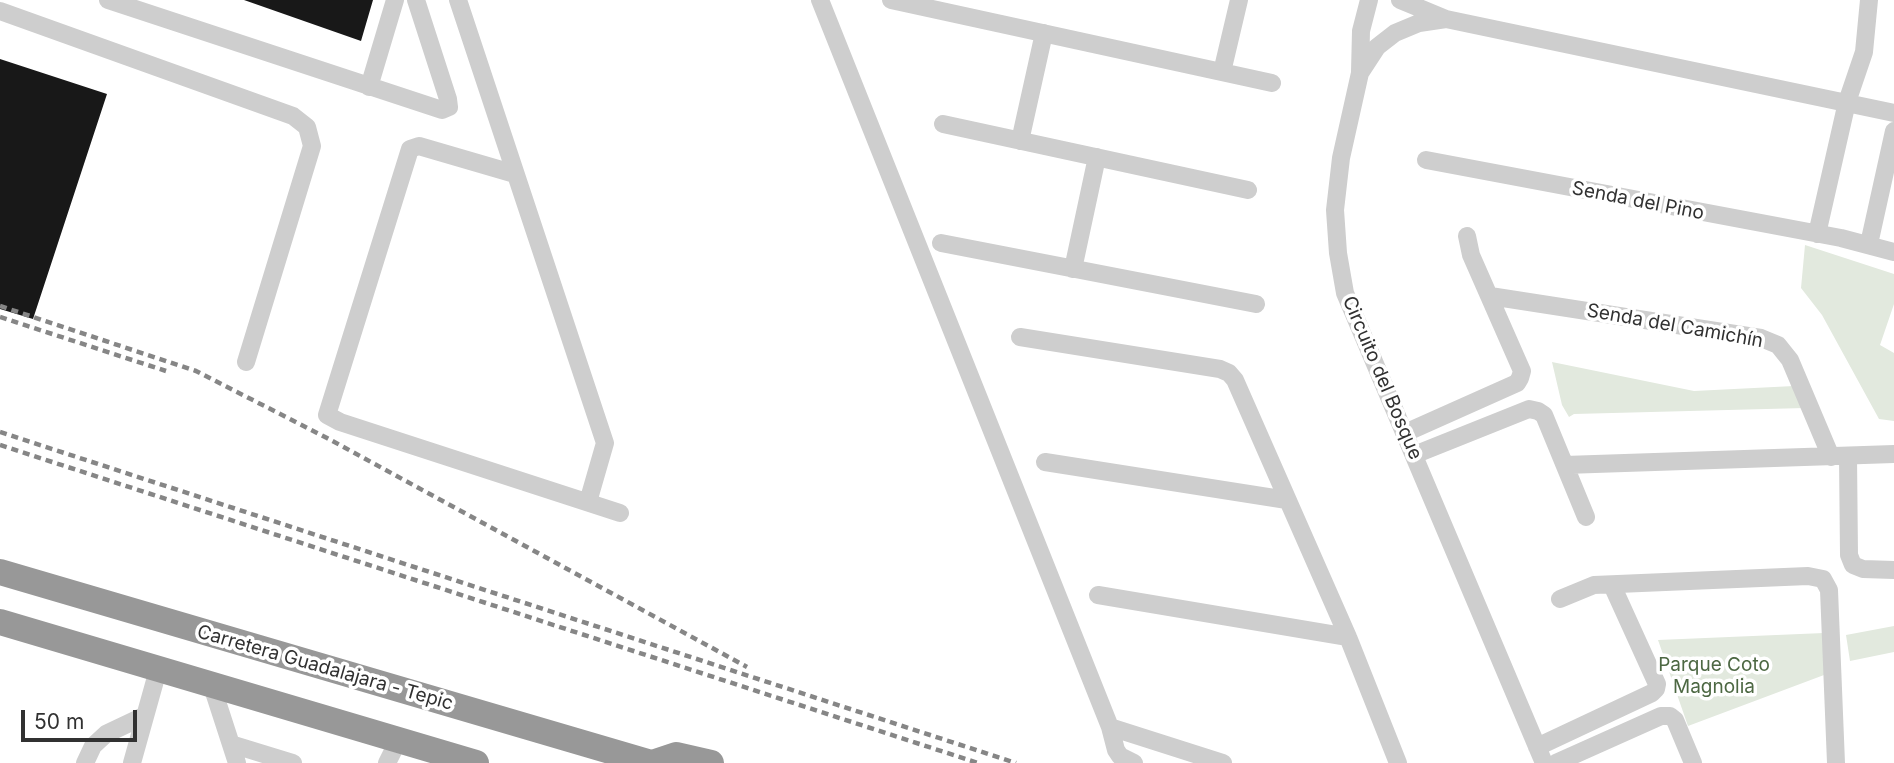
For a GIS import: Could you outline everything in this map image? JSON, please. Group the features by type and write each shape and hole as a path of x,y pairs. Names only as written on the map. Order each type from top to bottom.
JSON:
{"highway":[{"name":"Carretera Guadalajara - Tepic","path":"0,572 652,763"},
{"path":"0,622 212,686 392,752 477,763"},
{"path":"652,763 676,755 711,763"}],"street":[{"path":"108,0 442,110 449,107 416,0"},
{"path":"369,87 395,0"},
{"path":"458,0 605,443 588,502"},
{"path":"820,0 1110,727 1116,750 1120,756 1134,763"},
{"path":"891,0 1272,83"},
{"path":"1222,72 1239,0"},
{"path":"1360,73 1360,31 1369,0"},
{"path":"1400,0 1446,19"},
{"path":"1817,234 1847,102 1864,52 1869,0"},
{"path":"0,11 293,116 307,127 312,146 246,362"},
{"name":"Circuito del Bosque","path":"1541,755 1345,293 1338,253 1335,210 1341,158 1360,73 1377,47 1395,33 1419,23 1446,19 1894,113"},
{"path":"1020,141 1044,33"},
{"path":"943,124 1248,190"},
{"path":"1869,244 1894,131"},
{"path":"515,174 419,146 410,149 327,415 340,422 620,513"},
{"path":"1073,268 1097,158"},
{"name":"Senda del Pino","path":"1426,160 1869,244 1894,252"},
{"path":"1405,433 1517,383 1522,371 1471,254 1467,236"},
{"path":"941,243 1256,304"},
{"name":"Senda del Camichín","path":"1490,296 1762,338 1779,345 1790,360 1840,457 1849,555 1853,565 1863,569 1894,570"},
{"path":"1020,337 1220,369 1229,373 1235,380 1348,637 1398,763"},
{"path":"1414,455 1529,409 1538,411 1544,415 1586,517"},
{"path":"1565,465 1894,454"},
{"path":"1045,462 1287,500"},
{"path":"1560,599 1594,585 1808,576 1823,579 1829,590 1836,763"},
{"path":"1541,755 1657,689 1612,585"},
{"path":"1098,595 1348,637"},
{"path":"132,763 158,670"},
{"path":"212,686 237,763"},
{"path":"85,763 93,746 106,734 144,716"},
{"path":"1556,763 1661,716 1670,716 1675,720 1693,763"},
{"path":"1110,727 1223,763"},
{"path":"230,744 293,763"}],"green space":[{"path":"1805,245 1894,274 1894,304 1880,345 1894,353 1894,421 1879,419 1822,315 1801,288"},
{"path":"1552,362 1694,391 1794,386 1805,408 1574,414 1569,417 1562,405"},
{"path":"1894,626 1894,652 1850,661 1846,635"},
{"name":"Parque Coto Magnolia","path":"1824,633 1824,675 1688,726 1658,640"}],"building":[{"path":"244,0 373,0 361,41"},
{"path":"0,59 107,94 33,319 0,309"}],"railway":[{"path":"0,306 196,371 327,438 747,667"},
{"path":"0,317 166,371"},
{"path":"0,432 1016,763"},
{"path":"0,445 978,763"}]}
